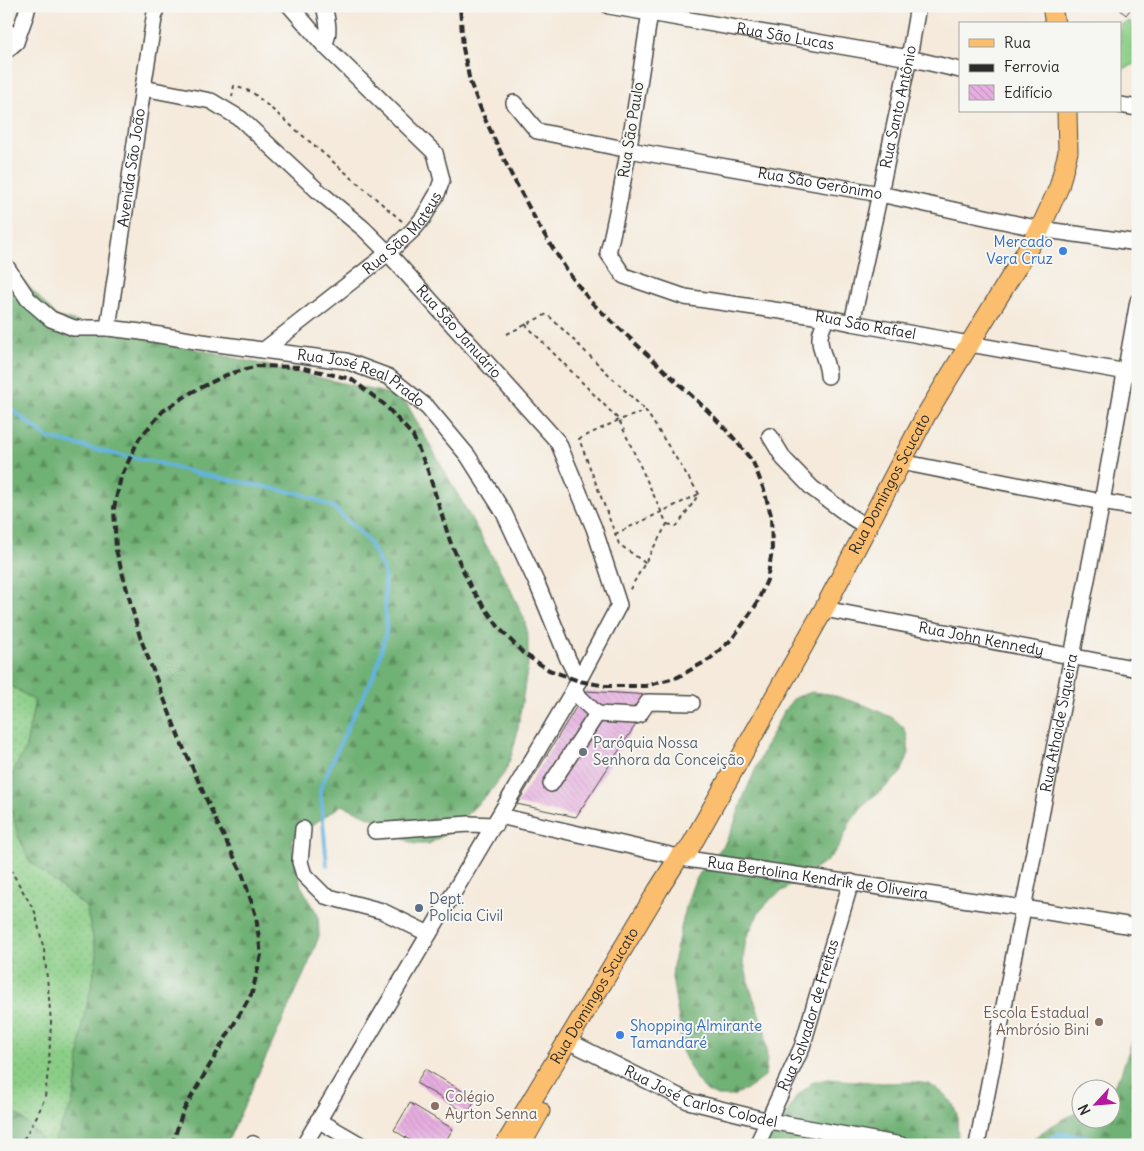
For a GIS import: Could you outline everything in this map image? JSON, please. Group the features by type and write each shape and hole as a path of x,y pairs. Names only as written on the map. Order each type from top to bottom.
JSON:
{"main road":[{"path":"1052,6 1055,22"},
{"name":"Rua Domingos Scucato","path":"520,1145 573,1043 658,890 685,856 824,608 926,414 1040,229 1059,187 1068,152 1067,112"},
{"name":"Rua Domingos Scucato","path":"505,1145 573,1043"}],"street":[{"path":"11,46 28,6"},
{"name":"Avenida São João","path":"108,328 156,6"},
{"name":"Rua São Mateus","path":"264,350 413,230 437,194 442,180 435,153 324,45 290,6"},
{"path":"324,6 328,38 324,45"},
{"name":"Rua São Lucas","path":"609,6 650,10 909,58 959,70"},
{"name":"Rua Santo Antônio","path":"852,324 909,58 918,6"},
{"name":"Rua São Paulo","path":"608,253 618,210 650,10"},
{"path":"6,30 11,46"},
{"name":"Rua São Januário","path":"143,88 212,101 241,119 317,190 364,229 388,252 558,442 594,528 619,605"},
{"name":"Rua São Gerônimo","path":"514,103 537,130 628,150 880,194 1040,229 1138,243"},
{"path":"1122,105 1138,108"},
{"name":"Rua São Rafael","path":"608,253 624,276 685,297 828,318 852,324 1131,372"},
{"name":"Rua José Real Prado","path":"6,266 28,300 50,319 74,328 108,328 141,332 346,361 389,377 428,408 468,456 504,513 538,586 568,659 576,686 597,714"},
{"name":"Rua Athaide Siqueira","path":"977,1145 1102,502 1131,372 1138,301"},
{"path":"828,318 821,329 819,342 828,366 828,376"},
{"path":"770,436 784,459 812,488 867,527"},
{"path":"901,462 1138,508"},
{"path":"304,1145 576,686 619,605"},
{"name":"Rua John Kennedy","path":"824,608 1138,669"},
{"path":"551,784 597,714 635,716 640,715 648,702 692,703"},
{"name":"Rua Bertolina Kendrik de Oliveira","path":"375,831 497,820 685,856 1138,927"},
{"path":"303,828 300,862 304,875 325,896 382,911 430,934"},
{"name":"Rua Salvador de Freitas","path":"757,1145 802,1048 851,882"},
{"name":"Rua José Carlos Colodel","path":"573,1043 688,1101 769,1121 900,1145"},
{"path":"318,1120 361,1145"}],"path":[{"path":"241,119 232,96 234,86 252,92 413,230"},
{"path":"507,334 547,314 646,411 699,494"},
{"path":"525,324 619,420 667,524"},
{"path":"645,563 619,544 579,439 619,420 646,411"},
{"path":"615,534 699,494"},
{"path":"667,524 677,526 699,494"},
{"path":"619,605 667,524"},
{"path":"6,862 35,912 44,950 51,1022 45,1097 25,1137 17,1145"}],"green space":[{"path":"1130,21 1138,41 1138,63 1122,69 1122,24"},
{"path":"6,262 57,317 403,397 509,586 524,618 528,636 528,664 512,754 505,772 490,792 449,832 429,844 415,844 399,837 376,820 342,805 291,839 301,886 318,915 319,936 308,965 226,1145 51,1145 72,1105 77,1078 82,1025 97,955 86,907 29,861 18,835 9,801 9,785 15,767 25,751 35,701 6,683"},
{"path":"6,683 35,700 25,751 15,767 29,861 86,907 97,955 72,1105 51,1145 46,1145 28,1124 6,1105 6,1002 10,969 6,943"},
{"path":"812,692 829,694 867,706 893,718 903,727 907,735 909,753 901,773 864,804 850,823 839,847 827,861 772,898 759,912 746,939 743,959 750,988 765,1031 767,1058 765,1076 749,1088 733,1096 717,1096 707,1091 696,1079 682,1051 672,977 674,958 693,885 701,871 724,845 768,741 785,709 794,698"},
{"path":"6,943 10,969 6,1002"},
{"path":"1138,1020 1138,1145 1024,1145 1051,1126 1072,1115 1072,1128 1122,1128 1122,1078 1118,1078"},
{"path":"828,1079 929,1084 943,1093 952,1102 957,1114 957,1145 765,1145 779,1127 796,1097 813,1082"},
{"path":"6,1105 28,1124 46,1145 6,1145"}],"building":[{"path":"1116,6 1133,6 1126,15"},
{"name":"Paróquia Nossa Senhora da Conceição","path":"586,691 650,695 651,701 576,817 517,804"},
{"path":"425,1069 476,1099 468,1114 416,1083"},
{"path":"410,1103 453,1129 443,1145 417,1145 394,1130"}],"waterway":[{"path":"6,405 48,438 152,461 195,473 302,494 333,507 367,539 384,571 386,632 376,671 350,722 320,789 327,865"},
{"path":"1056,1145 1062,1142 1086,1145"}],"railway":[{"path":"172,1145 183,1111 252,993 261,955 256,916 242,873 217,823 180,740 140,637 116,550 114,508 121,477 139,439 163,411 192,392 226,375 257,366 299,367 351,379 385,405 413,436 428,471 450,541 471,588 500,629 523,653 549,670 579,681 606,686 646,686 678,677 710,659 732,639 756,605 767,580 772,551 771,515 753,462 708,411 591,302 568,272 539,226 511,174 484,117 470,82 463,48 460,6"}],"place":[{"name":"Mercado Vera Cruz","path":"1063,251"},
{"name":"Paróquia Nossa Senhora da Conceição","path":"583,752"},
{"name":"Dept. Policia Civil","path":"419,908"},
{"name":"Escola Estadual Ambrósio Bini","path":"1099,1022"},
{"name":"Shopping Almirante Tamandaré","path":"620,1035"},
{"name":"Colégio Ayrton Senna","path":"435,1106"}]}
